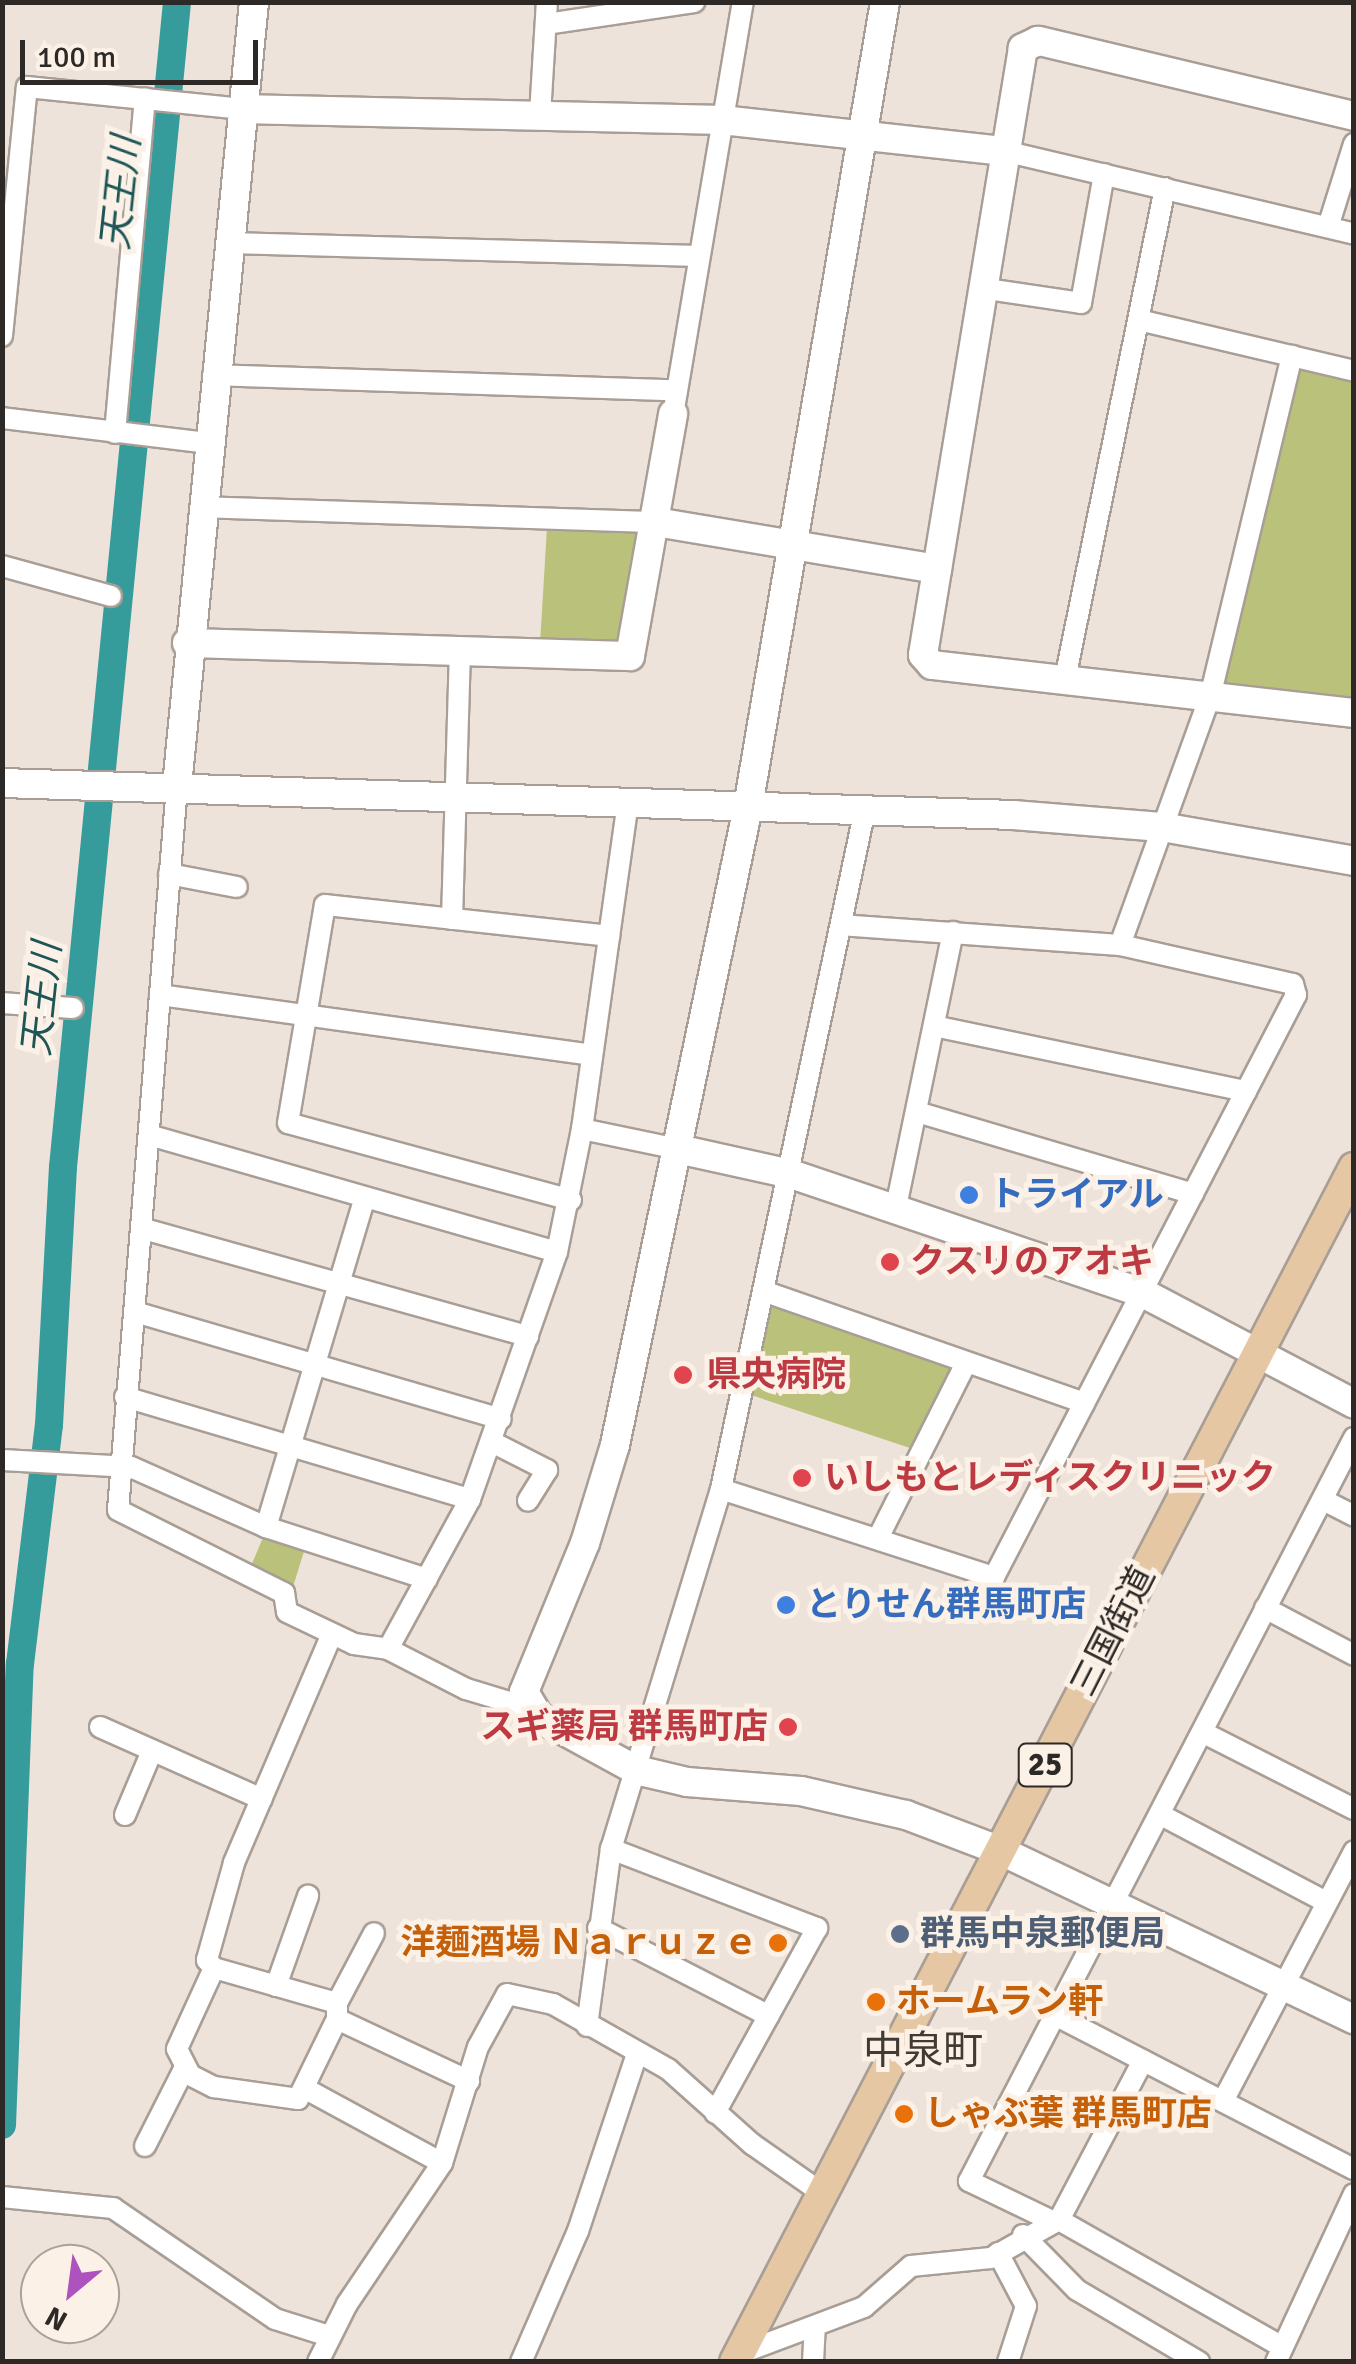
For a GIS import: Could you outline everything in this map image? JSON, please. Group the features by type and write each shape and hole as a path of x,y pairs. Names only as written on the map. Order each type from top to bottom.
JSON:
{"main road":[{"name":"三国街道","path":"737,2358 1354,1168"}],"street":[{"path":"254,2 187,643 144,1229 125,1398 118,1510 284,1593 287,1612 332,1634 388,1649 466,1689 529,1708 636,1770 880,1808 1001,1852 1354,2019"},
{"path":"540,115 547,13 694,2"},
{"path":"187,643 630,656 743,2"},
{"path":"529,1708 525,1683 586,1543 615,1445 678,1149 748,807 796,544 885,2"},
{"path":"1354,116 1038,42 1023,48 981,288 926,661 1354,712"},
{"path":"2,336 7,217 27,87 244,109 722,120 1004,151 1354,234"},
{"path":"120,434 149,99"},
{"path":"1328,227 1354,144"},
{"path":"981,288 1082,304 1104,174"},
{"path":"1066,680 1165,188"},
{"path":"231,243 698,256"},
{"path":"1139,320 1354,371"},
{"path":"1120,945 1210,696 1292,356"},
{"path":"213,376 675,402"},
{"path":"2,418 209,443"},
{"path":"202,507 656,522 937,569"},
{"path":"2,566 110,596"},
{"path":"452,920 460,650"},
{"path":"2,782 865,808 1162,827 1354,861"},
{"path":"388,1649 470,1499 557,1252 571,1200 628,800"},
{"path":"587,2026 611,1849 721,1489 791,1174 865,808"},
{"path":"170,874 237,887"},
{"path":"571,1200 288,1123 325,905 609,936"},
{"path":"721,1489 879,1536 994,1577 1296,995 1293,984 1120,945 842,925"},
{"path":"896,1208 953,932"},
{"path":"160,995 590,1055"},
{"path":"2,1003 73,1008"},
{"path":"934,1026 1246,1091"},
{"path":"917,1112 1193,1194"},
{"path":"582,1129 791,1174 1143,1293 1354,1404"},
{"path":"150,1135 557,1252"},
{"path":"266,1528 366,1198"},
{"path":"144,1229 340,1280 528,1336"},
{"path":"766,1292 1084,1403"},
{"path":"136,1312 501,1419"},
{"path":"879,1536 966,1362"},
{"path":"125,1398 470,1499"},
{"path":"1354,1438 970,2182 1055,2220 1280,2354 1345,2235 1354,2194"},
{"path":"492,1442 547,1470 528,1501"},
{"path":"2,1460 131,1467 266,1528 426,1579"},
{"path":"1323,1500 1354,1516"},
{"path":"1265,1608 1354,1654"},
{"path":"332,1634 262,1799 205,1952 214,1968 276,1986 337,2011 469,2082"},
{"path":"100,1727 262,1799"},
{"path":"1204,1734 1354,1809"},
{"path":"125,1815 152,1750"},
{"path":"1162,1815 1326,1902"},
{"path":"611,1849 817,1928 715,2113"},
{"path":"1223,2101 1326,1902 1347,1880 1354,1851"},
{"path":"276,1986 308,1896"},
{"path":"598,1928 769,2016"},
{"path":"214,1968 177,2049 184,2069 235,2094 290,2100 304,2088 374,1933"},
{"path":"318,2362 329,2336 442,2163 478,2047 507,1994 553,2004 668,2069 715,2113 822,2194"},
{"path":"1055,2014 1354,2169"},
{"path":"521,2362 578,2231 637,2054"},
{"path":"737,2358 864,2307 911,2266 998,2254 1023,2235 1055,2220 1143,2061"},
{"path":"145,2146 184,2069"},
{"path":"304,2088 442,2163"},
{"path":"2,2197 113,2208 275,2319 329,2336"},
{"path":"1023,2235 1077,2290 1200,2362"},
{"path":"998,2254 1026,2306 1008,2362"},
{"path":"814,2362 816,2327"}],"green space":[{"path":"1292,356 1353,371 1353,702 1223,688"},
{"path":"547,527 636,530 641,536 624,642 540,644"},
{"path":"777,1301 948,1362 952,1374 913,1449 751,1395 770,1306"},
{"path":"265,1533 306,1545 292,1590 250,1568"}],"waterway":[{"name":"天王川","path":"2,2125 20,1664 49,1425 63,1167 177,2"}],"place":[{"name":"トライアル","path":"969,1195"},
{"name":"クスリのアオキ","path":"890,1262"},
{"name":"県央病院","path":"683,1375"},
{"name":"いしもとレディスクリニック","path":"802,1478"},
{"name":"とりせん群馬町店","path":"786,1605"},
{"name":"スギ薬局 群馬町店","path":"788,1727"},
{"name":"群馬中泉郵便局","path":"900,1934"},
{"name":"洋麺酒場 Ｎａｒｕｚｅ","path":"778,1943"},
{"name":"ホームラン軒","path":"876,2002"},
{"name":"しゃぶ葉 群馬町店","path":"904,2114"}],"district":[{"name":"中泉町","path":"923,2051"}]}
